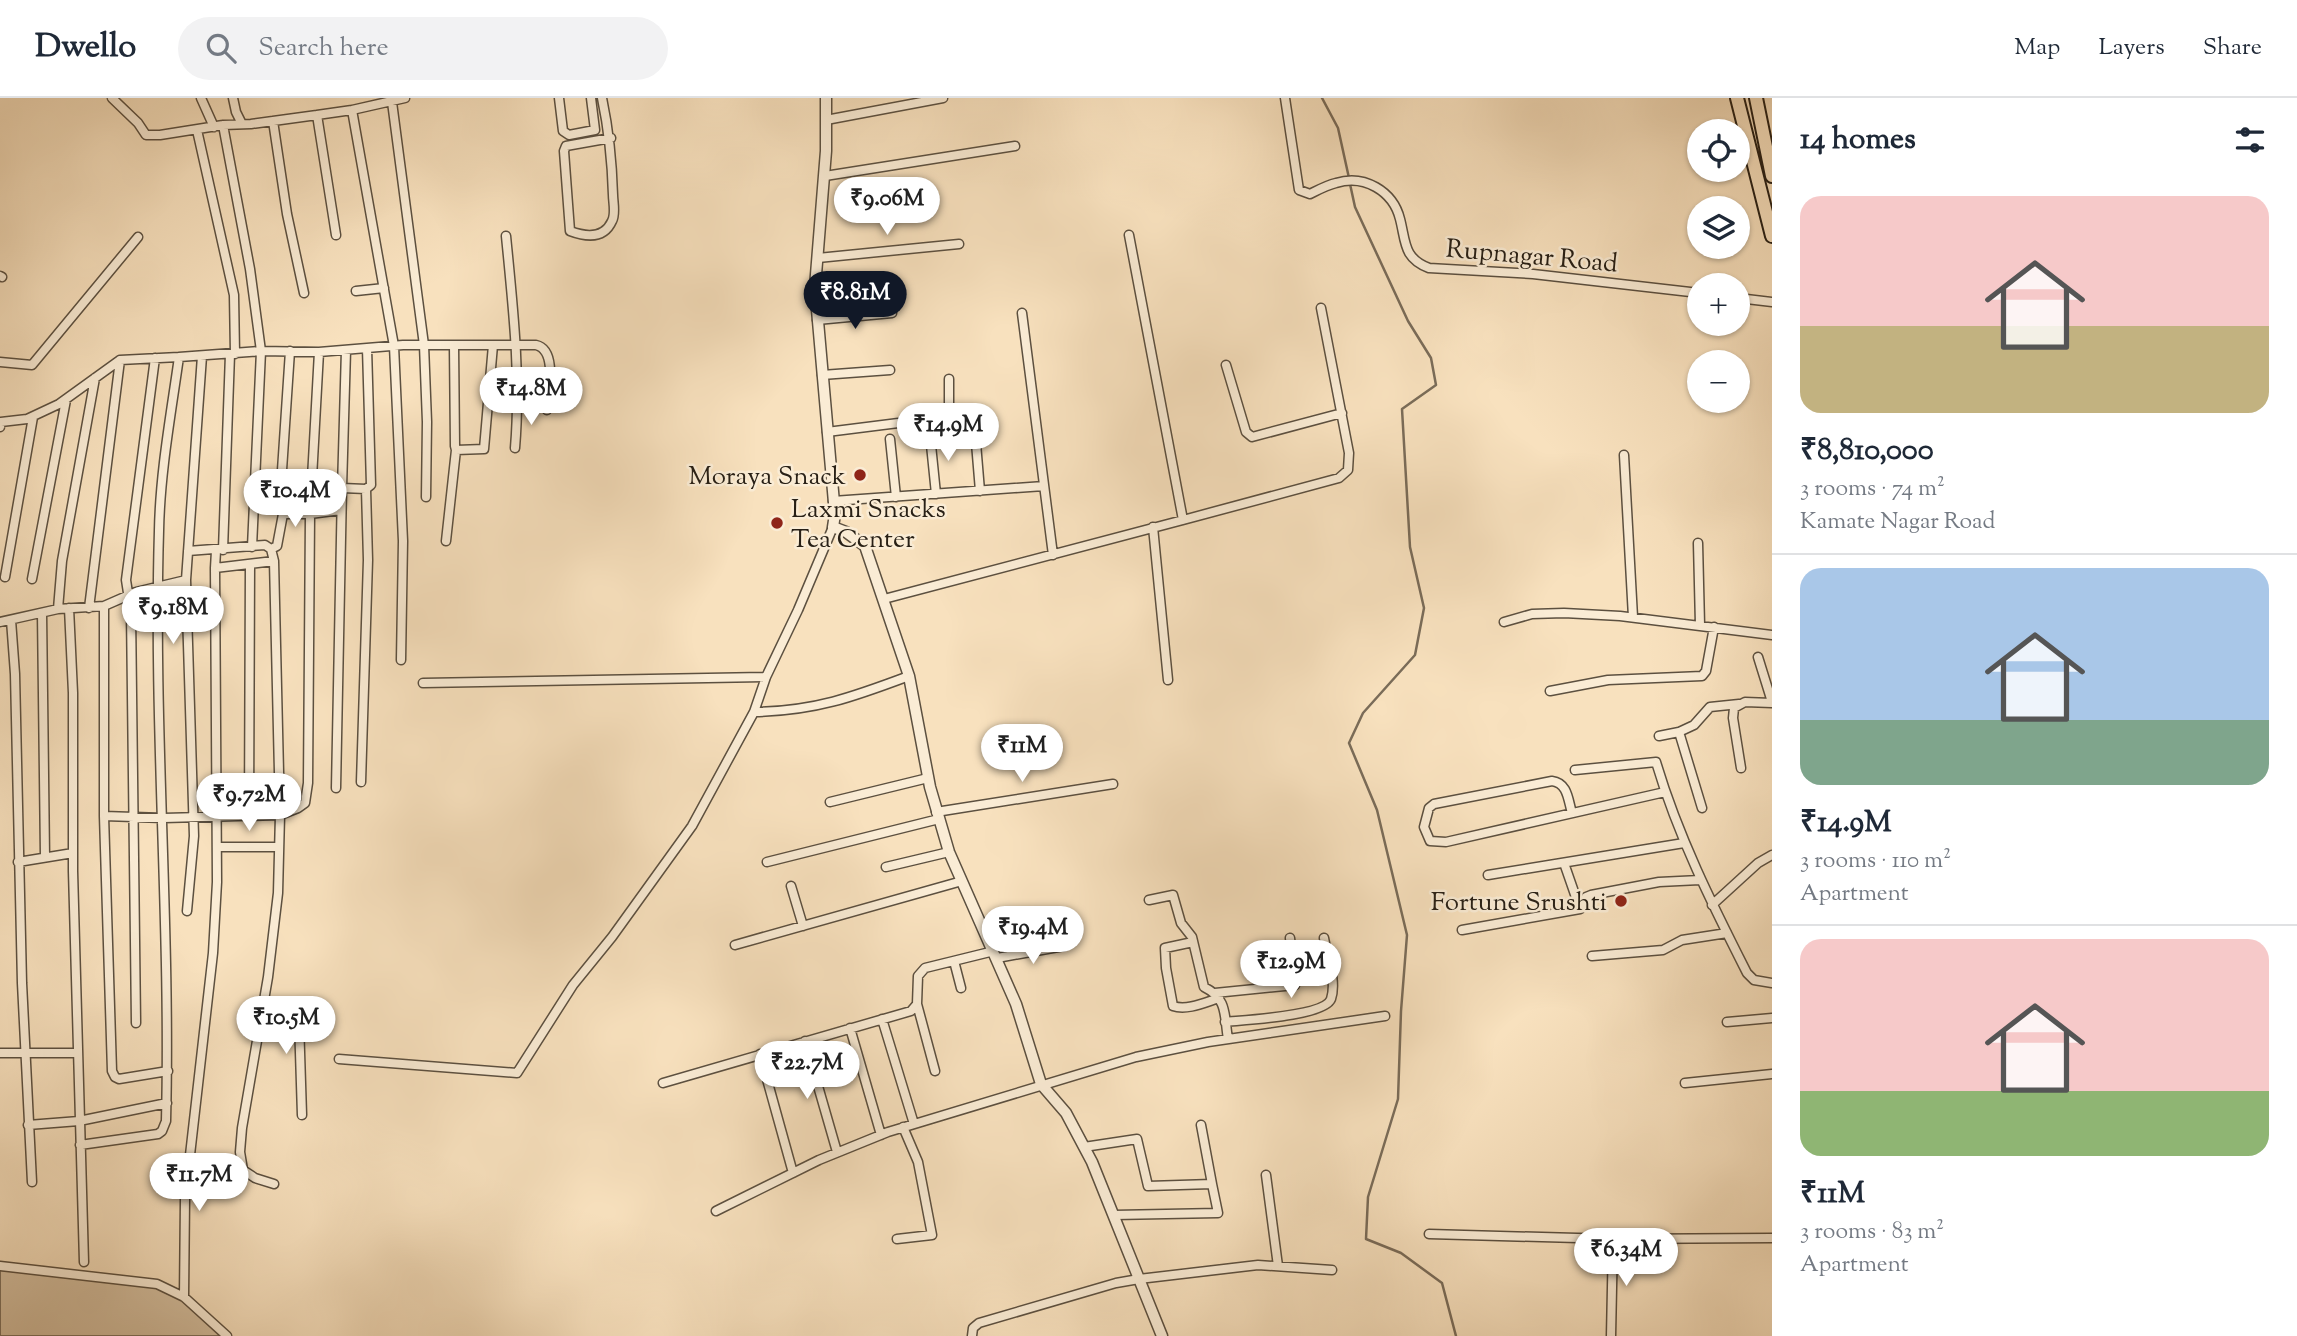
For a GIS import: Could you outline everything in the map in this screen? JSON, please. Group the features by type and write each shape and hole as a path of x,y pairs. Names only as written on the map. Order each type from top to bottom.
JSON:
{"main road":[{"path":"1737,98 1772,236"},
{"path":"1756,98 1772,176"}],"street":[{"path":"112,98 138,123 146,135 317,115 405,98"},
{"path":"201,98 218,126 250,270 261,351 252,547"},
{"path":"233,98 242,124"},
{"path":"559,98 562,131 569,135 595,130 592,98"},
{"path":"602,98 611,138 614,219 605,231 598,235 581,235 570,231 564,151 566,146 611,138"},
{"path":"339,1059 517,1073 573,985 612,937 692,826 754,712 766,677 833,527 815,287 825,176 826,98"},
{"path":"826,120 943,98"},
{"name":"Rupnagar Road","path":"1285,98 1299,190 1310,194 1348,180 1379,188 1393,201 1400,216 1406,248 1419,264 1429,268 1533,274 1687,292"},
{"path":"392,102 424,345 428,422 426,497"},
{"path":"352,110 394,346 403,541 401,660"},
{"path":"317,115 336,235"},
{"path":"273,121 287,214 304,293"},
{"path":"184,1297 185,1199 213,953 218,847 215,568 219,551 233,354 234,295 197,130"},
{"path":"825,176 1015,146"},
{"path":"1129,234 1183,520"},
{"path":"506,236 517,345 519,403 515,448"},
{"path":"0,362 32,365 138,237"},
{"path":"818,258 959,244"},
{"path":"356,291 384,288"},
{"path":"1750,299 1772,302"},
{"path":"884,599 1343,475 1348,470 1349,463 1321,308"},
{"path":"817,320 892,313"},
{"path":"1022,313 1053,555"},
{"path":"0,427 1,422 33,417 66,400 120,360 424,345 542,347 548,353 550,364 547,410"},
{"path":"446,541 456,450 454,345"},
{"path":"456,450 484,449 493,345"},
{"path":"342,488 366,489 371,485 367,348"},
{"path":"336,788 346,350"},
{"path":"271,549 277,546 284,514 280,500 290,351"},
{"path":"104,816 160,818 280,814 305,803 308,783 310,514 319,352"},
{"path":"187,911 194,836 186,580 202,356"},
{"path":"80,1145 158,1134 165,1127 168,1071 160,818 160,502 179,357"},
{"path":"136,1023 131,612 126,580 155,358"},
{"path":"89,608 120,360"},
{"path":"1226,366 1246,432 1252,437 1342,413"},
{"path":"822,375 890,370"},
{"path":"58,608 64,551 95,378"},
{"path":"827,432 946,417 949,411 949,379"},
{"path":"32,579 66,400"},
{"path":"5,577 33,417"},
{"path":"975,431 980,491"},
{"path":"930,435 936,494"},
{"path":"890,439 896,497"},
{"path":"1624,455 1633,617"},
{"path":"833,501 1044,486"},
{"path":"361,782 368,595 366,489"},
{"path":"284,514 341,510"},
{"path":"833,527 846,532 865,546 909,676 928,778 949,852 1016,1004 1041,1084 1066,1113 1084,1147 1114,1214 1162,1336"},
{"path":"1153,527 1168,680"},
{"path":"1698,544 1700,625"},
{"path":"188,551 219,551 265,545 271,549 274,561 280,814 278,893 240,1152 243,1171 254,1178 274,1184"},
{"path":"215,568 274,561"},
{"path":"249,816 250,564"},
{"path":"0,622 58,608 104,606 159,585 186,580"},
{"path":"104,606 104,816 112,1071 119,1079 168,1071"},
{"path":"69,608 73,693 77,1053 84,1262"},
{"path":"43,613 45,857"},
{"path":"1504,622 1532,614 1564,613 1633,617 1772,635"},
{"path":"11,620 15,674 25,1053 32,1182"},
{"path":"1550,691 1608,680 1702,676 1706,671 1713,627"},
{"path":"1660,736 1679,732 1700,721 1710,707 1745,702 1772,703 1758,657"},
{"path":"754,712 812,708 870,692 909,676"},
{"path":"423,683 766,677"},
{"path":"1739,704 1734,708 1733,718 1741,768"},
{"path":"1679,732 1702,808"},
{"path":"1575,771 1656,762 1684,843 1747,973 1754,980 1772,983"},
{"path":"830,802 928,778"},
{"path":"1572,813 1565,789 1558,782 1552,781 1434,804 1429,808 1424,827 1430,841 1437,843 1572,813 1665,792"},
{"path":"767,862 938,816 1112,784"},
{"path":"1488,875 1684,843"},
{"path":"218,847 279,847"},
{"path":"886,867 949,852"},
{"path":"18,862 73,853"},
{"path":"1713,905 1758,863 1772,856"},
{"path":"1564,863 1580,909"},
{"path":"1580,909 1586,897 1591,895 1659,882 1700,880"},
{"path":"735,945 962,881"},
{"path":"791,886 803,926"},
{"path":"1150,900 1173,895 1181,923 1193,942 1204,987 1222,1002 1228,1039"},
{"path":"1462,930 1580,909"},
{"path":"1592,957 1663,950 1682,940 1727,933"},
{"path":"1193,942 1165,948 1173,1006 1179,1008 1217,996 1295,985 1290,938"},
{"path":"1225,1022 1305,1012 1326,1006 1331,1000 1332,985 1324,938"},
{"path":"934,1071 917,1004 918,976 922,970 995,954 1064,946"},
{"path":"954,961 961,988"},
{"path":"264,1001 283,1005 295,1012 299,1021 302,1115"},
{"path":"663,1083 911,1011 917,1004"},
{"path":"716,1211 793,1173 881,1135 1041,1084 1136,1057 1228,1039 1385,1016"},
{"path":"1727,1022 1772,1018"},
{"path":"882,1019 914,1124"},
{"path":"849,1028 881,1135"},
{"path":"805,1041 837,1153"},
{"path":"0,1053 77,1053"},
{"path":"760,1054 793,1173"},
{"path":"1685,1083 1772,1074"},
{"path":"28,1125 79,1121 167,1103"},
{"path":"1114,1214 1217,1213 1202,1125"},
{"path":"897,1239 932,1235 918,1163 903,1127"},
{"path":"1084,1147 1137,1139 1148,1186 1212,1184"},
{"path":"1266,1175 1278,1266"},
{"path":"1429,1234 1614,1239 1772,1238"},
{"path":"1611,1336 1614,1239"},
{"path":"1,1264 156,1284 184,1297 227,1336"},
{"path":"972,1336 973,1328 979,1323 1116,1283 1218,1269 1278,1266 1332,1270"}],"shaded area":[{"path":"0,1270 174,1288 228,1336 0,1336"}],"waterway":[{"path":"1322,98 1338,128 1349,178"},
{"path":"1350,184 1355,207 1408,321 1431,358 1436,385 1402,409 1410,547 1424,608 1415,655 1363,713 1349,743 1377,810 1407,935 1398,1099 1368,1197 1366,1239 1401,1253 1442,1283 1456,1336"}],"place":[{"name":"Moraya Snack","path":"860,475"},
{"name":"Laxmi Snacks Tea Center","path":"777,523"},
{"name":"Fortune Srushti","path":"1621,901"}]}
